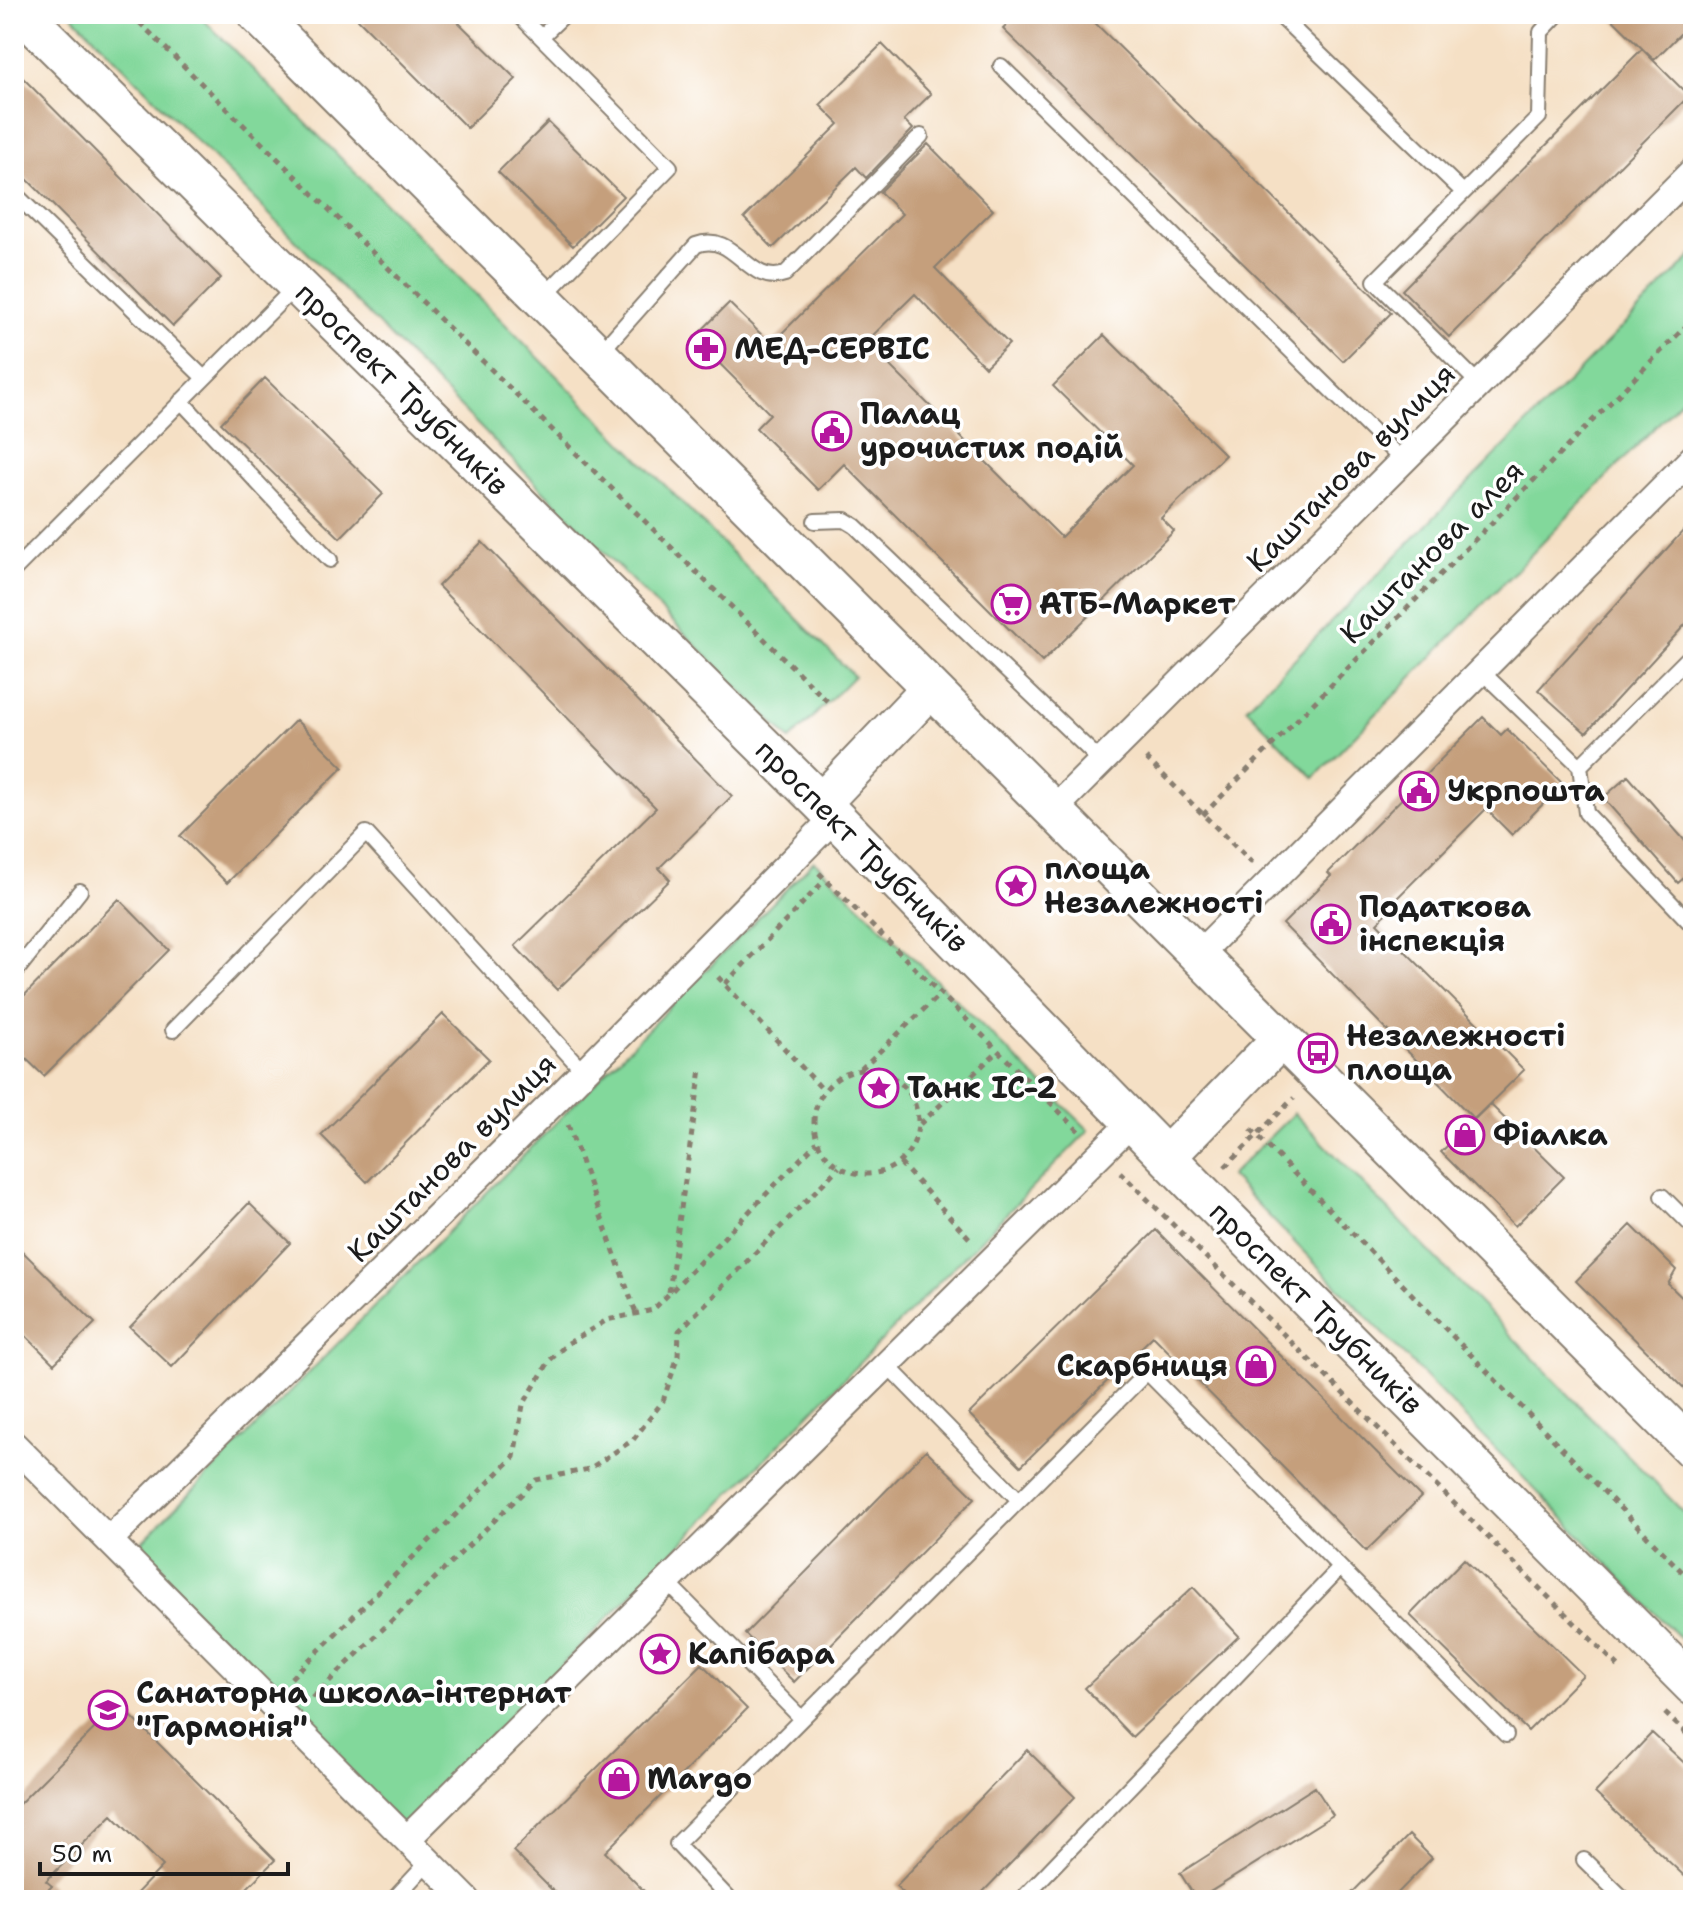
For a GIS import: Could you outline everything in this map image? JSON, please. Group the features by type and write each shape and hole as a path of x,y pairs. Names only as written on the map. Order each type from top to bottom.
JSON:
{"main road":[{"name":"проспект Трубників","path":"23,14 828,810 1200,1191 1693,1686"},
{"path":"257,14 1693,1450"},
{"path":"828,810 931,688"},
{"path":"1167,1156 1281,1039"}],"street":[{"name":"Каштанова вулиця","path":"1053,810 1693,171"},
{"path":"1198,955 1693,458"},
{"name":"Каштанова вулиця","path":"109,1540 558,1098 800,854 828,810"},
{"path":"407,1839 1132,1122"},
{"path":"14,1445 467,1900"}],"lane":[{"path":"518,14 670,167 541,299"},
{"path":"541,37 565,14"},
{"path":"1278,14 1463,192"},
{"path":"1480,385 1375,281 1539,117 1541,32 1558,14"},
{"path":"1001,66 1403,461"},
{"path":"597,356 696,245 709,240 724,244 761,275 771,279 785,274 921,136"},
{"path":"14,193 204,378"},
{"path":"14,570 297,285"},
{"path":"181,401 330,560"},
{"path":"815,521 845,520 855,526 1102,762"},
{"path":"1580,766 1693,653"},
{"path":"1481,671 1580,766 1586,813 1693,926"},
{"path":"173,1030 366,833 584,1072"},
{"path":"14,974 80,891"},
{"path":"1662,1196 1693,1227"},
{"path":"887,1365 1019,1500"},
{"path":"730,1900 677,1844 1147,1372 1506,1735"},
{"path":"1021,1900 1340,1568"},
{"path":"667,1582 801,1718"},
{"path":"1584,1860 1625,1900"},
{"path":"393,1900 429,1861"}],"path":[{"path":"131,14 828,702"},
{"name":"Каштанова алея","path":"1203,815 1693,319"},
{"path":"1126,738 1271,882"},
{"path":"800,854 1626,1674"},
{"path":"725,984 825,880"},
{"path":"698,957 824,1091"},
{"path":"860,1070 940,994"},
{"path":"919,1124 998,1051"},
{"path":"669,1293 701,1069"},
{"path":"860,1070 879,1071 899,1080 913,1097 919,1124 911,1150 900,1163 880,1173 864,1176 839,1167 825,1156 813,1126 817,1101 824,1091 836,1078 860,1070"},
{"path":"1170,1221 1318,1075"},
{"path":"558,1098 636,1313"},
{"path":"1251,1129 1693,1583"},
{"path":"291,1678 514,1457 523,1405 550,1360 586,1331 653,1310 817,1142"},
{"path":"900,1163 970,1240 1005,1248"},
{"path":"312,1698 536,1480 589,1469 633,1440 663,1401 678,1356 679,1331 839,1167"},
{"path":"1660,1707 1693,1740"}],"green space":[{"path":"71,14 198,14 854,676 790,740"},
{"path":"1693,255 1693,388 1314,778 1246,708"},
{"path":"814,861 1089,1130 403,1826 128,1556"},
{"path":"1294,1113 1693,1522 1693,1652 1230,1176"}],"building":[{"path":"353,14 450,14 516,79 467,128"},
{"path":"1018,14 1086,14 1391,313 1343,361 1003,29"},
{"path":"1607,14 1693,14 1693,21 1654,60"},
{"path":"882,44 931,94 904,120 913,129 866,178 856,167 773,248 744,218 839,124 820,105"},
{"path":"1642,49 1689,96 1449,337 1402,290"},
{"path":"14,69 221,278 173,326 14,166"},
{"path":"548,122 623,196 573,246 498,172"},
{"path":"928,144 993,210 935,268 1009,344 985,367 915,294 866,342 1061,537 1133,465 1053,386 1104,335 1225,455 1161,518 1174,531 1042,662 844,464 818,490 756,428 770,414 694,338 729,303 771,344 902,214 880,192"},
{"path":"265,378 383,494 340,538 221,423"},
{"path":"1693,520 1693,616 1586,733 1538,690"},
{"path":"482,542 732,796 659,868 670,880 557,990 515,946 656,808 438,586"},
{"path":"1483,717 1501,735 1507,729 1563,784 1512,835 1486,809 1391,904 1394,906 1377,923 1524,1070 1474,1119 1283,924 1331,876 1328,873"},
{"path":"296,720 343,767 227,883 180,836"},
{"path":"1628,776 1693,850 1693,870 1678,883 1603,798"},
{"path":"119,899 169,950 44,1076 14,1047 14,1006"},
{"path":"443,1014 489,1059 367,1182 321,1135"},
{"path":"1490,1104 1564,1177 1515,1226 1441,1152"},
{"path":"249,1203 290,1243 172,1367 130,1327"},
{"path":"1631,1225 1676,1270 1668,1284 1693,1308 1693,1397 1576,1281"},
{"path":"1156,1230 1421,1497 1366,1551 1153,1336 1021,1466 969,1414"},
{"path":"14,1243 95,1323 54,1364 14,1324"},
{"path":"926,1450 975,1498 794,1682 745,1634"},
{"path":"1464,1559 1583,1675 1528,1731 1410,1615"},
{"path":"1193,1587 1239,1636 1132,1737 1085,1688"},
{"path":"702,1664 747,1709 605,1852 653,1900 562,1900 513,1851"},
{"path":"119,1704 275,1860 235,1900 130,1900 163,1866 112,1815 46,1881 52,1886 38,1900 14,1900 14,1809"},
{"path":"1652,1733 1693,1771 1693,1884 1595,1793"},
{"path":"1027,1750 1075,1797 975,1900 911,1900 896,1886"},
{"path":"1315,1787 1333,1815 1197,1900 1180,1873"},
{"path":"1409,1835 1432,1858 1391,1900 1345,1900"}],"place":[{"name":"МЕД-СЕРВІС","path":"706,349"},
{"name":"Палац урочистих подій","path":"832,431"},
{"name":"АТБ-Маркет","path":"1011,604"},
{"name":"Укрпошта","path":"1419,791"},
{"name":"площа Незалежності","path":"1016,886"},
{"name":"Податкова інспекція","path":"1331,924"},
{"name":"Незалежності площа","path":"1318,1053"},
{"name":"Танк ІС-2","path":"879,1088"},
{"name":"Фіалка","path":"1465,1135"},
{"name":"Скарбниця","path":"1256,1366"},
{"name":"Капібара","path":"660,1654"},
{"name":"Санаторна школа-інтернат \"Гармонія\"","path":"108,1710"},
{"name":"Margo","path":"619,1779"}]}
